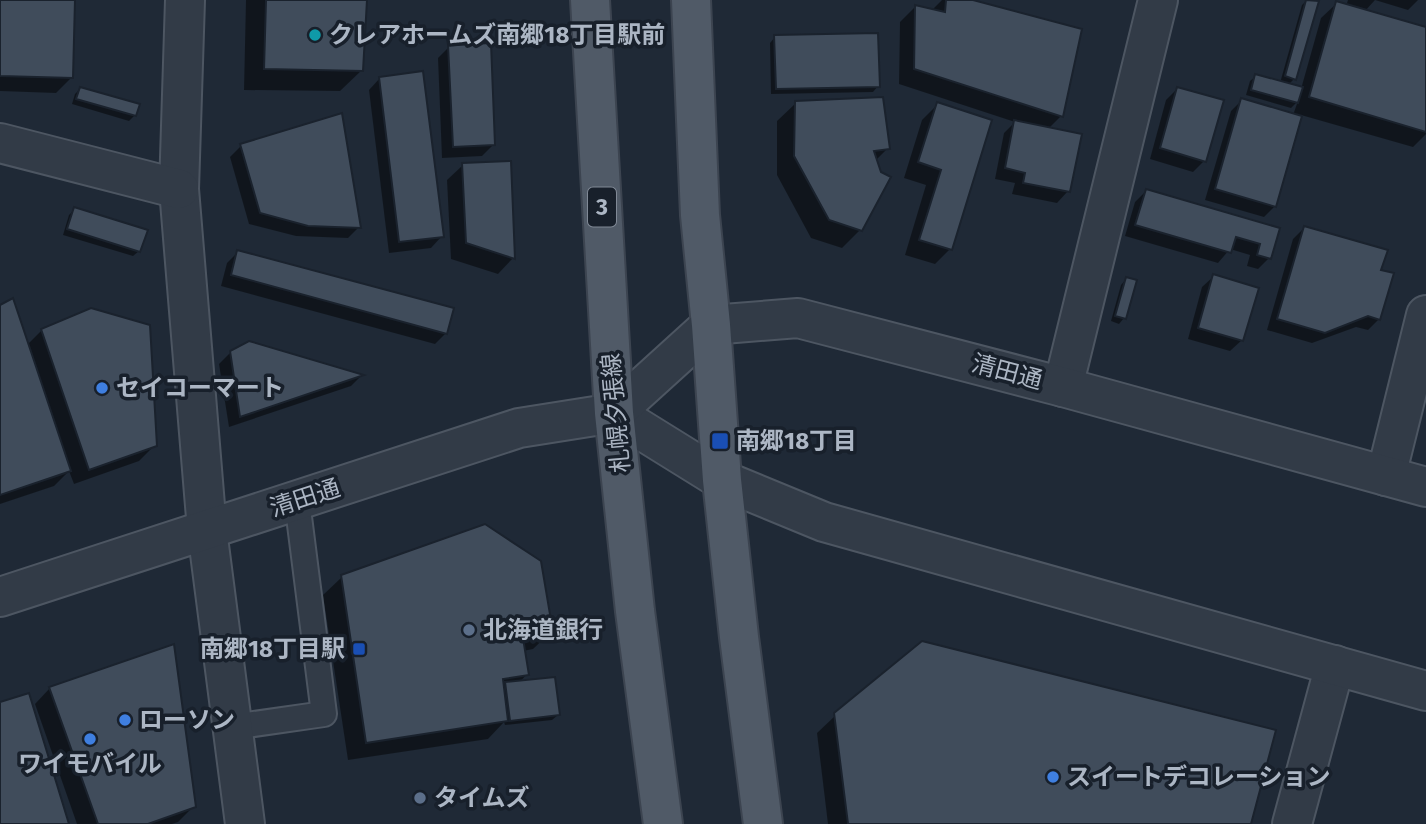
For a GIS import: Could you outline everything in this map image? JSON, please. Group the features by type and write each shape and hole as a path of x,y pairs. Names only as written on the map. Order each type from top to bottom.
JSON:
{"main road":[{"name":"札幌夕張線","path":"590,0 614,413 635,611 663,824"},
{"path":"691,0 700,215 722,480 763,824"}],"street":[{"path":"185,0 179,189 207,530 245,824"},
{"path":"1063,387 1158,0"},
{"path":"0,144 179,189"},
{"path":"1386,476 1426,315"},
{"name":"清田通","path":"711,325 799,318 1426,487"},
{"path":"711,325 614,413 722,480 824,522 1426,691"},
{"name":"清田通","path":"0,597 519,428 614,413"},
{"path":"1292,824 1335,666"}],"lane":[{"path":"233,727 324,714 296,501"}],"building":[{"path":"0,0 75,0 73,78 0,76"},
{"name":"クレアホームズ南郷18丁目駅前","path":"266,0 367,0 363,71 264,69"},
{"path":"946,0 973,0 1082,29 1063,117 914,69 915,5 945,12"},
{"path":"1306,0 1319,1 1296,80 1285,76"},
{"path":"1336,1 1426,27 1426,132 1309,97"},
{"path":"878,33 880,87 776,89 774,35"},
{"path":"491,43 495,145 453,147 448,45"},
{"path":"423,71 444,237 399,242 379,77"},
{"path":"1255,74 1303,87 1298,103 1251,90"},
{"path":"80,87 140,104 136,116 76,99"},
{"path":"1177,87 1224,100 1206,162 1160,148"},
{"path":"883,97 890,149 874,151 881,172 891,177 862,231 829,220 794,156 795,101"},
{"path":"1241,98 1302,116 1276,207 1215,189"},
{"path":"937,102 992,120 952,250 919,240 941,170 918,162"},
{"path":"342,113 361,228 308,226 260,213 240,144"},
{"path":"1014,120 1082,134 1070,192 1023,183 1025,173 1005,168"},
{"path":"511,161 515,259 466,243 462,163"},
{"path":"1146,189 1280,228 1271,259 1257,255 1260,244 1236,237 1231,253 1135,225"},
{"path":"74,207 148,230 140,252 67,229"},
{"path":"1304,226 1388,250 1381,270 1394,273 1380,320 1368,316 1325,333 1277,319"},
{"path":"237,250 454,308 447,334 231,275"},
{"path":"1213,274 1259,288 1243,341 1198,328"},
{"path":"1126,277 1137,280 1126,319 1115,316"},
{"path":"13,298 71,471 0,495 0,305"},
{"path":"91,308 150,325 157,446 89,470 41,329"},
{"path":"249,341 364,375 240,417 230,351"},
{"path":"485,524 541,561 553,632 523,638 529,675 503,679 508,721 366,743 341,575"},
{"name":"スイートデコレーション","path":"922,641 1276,730 1251,824 848,824 834,713"},
{"path":"174,644 196,807 148,824 98,824 49,687"},
{"path":"555,677 560,715 510,721 505,682"},
{"path":"29,693 69,824 0,824 0,702"}],"place":[{"name":"クレアホームズ南郷18丁目駅前","path":"315,35"},
{"name":"セイコーマート","path":"102,388"},
{"name":"南郷18丁目","path":"720,441"},
{"name":"北海道銀行","path":"469,630"},
{"name":"南郷18丁目駅","path":"359,649"},
{"name":"ローソン","path":"125,720"},
{"name":"ワイモバイル","path":"90,739"},
{"name":"スイートデコレーション","path":"1053,777"},
{"name":"タイムズ","path":"420,798"}]}
